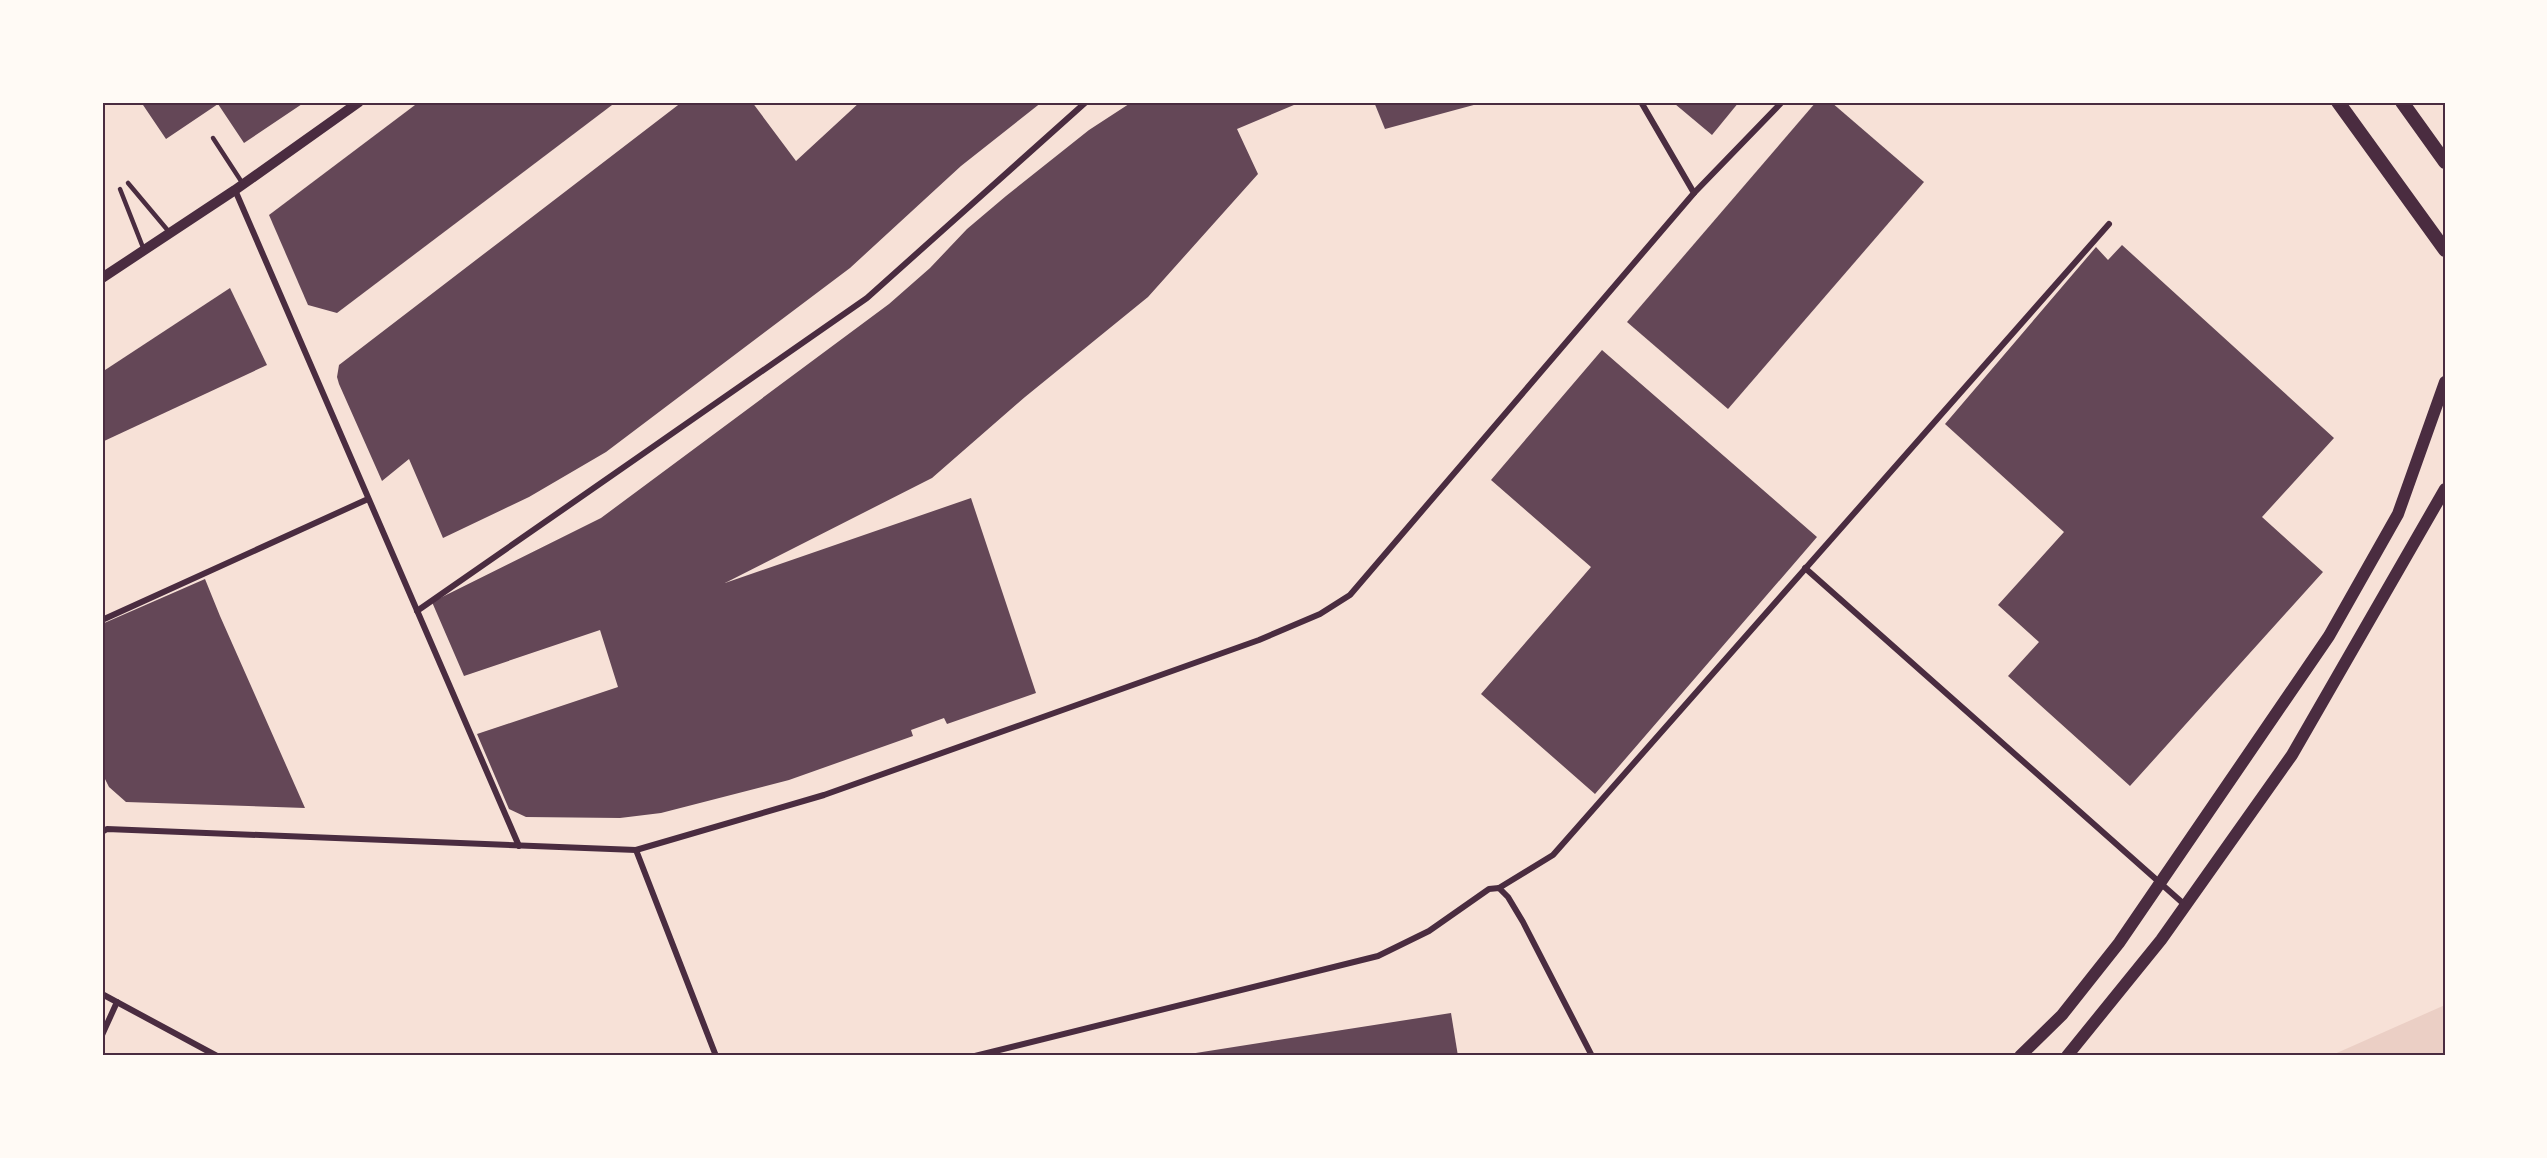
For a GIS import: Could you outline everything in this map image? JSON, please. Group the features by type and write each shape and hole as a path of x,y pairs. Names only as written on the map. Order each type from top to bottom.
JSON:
{"main road":[{"path":"2338,102 2445,250"},
{"path":"2402,102 2445,162"},
{"path":"2020,1056 2062,1015 2119,943 2329,636 2398,514 2445,382"},
{"path":"2067,1056 2161,940 2292,755 2445,489"}],"street":[{"path":"102,278 239,187 359,102"},
{"path":"417,611 867,298 1086,102"},
{"path":"1641,102 1694,193"},
{"path":"102,832 107,829 636,850 824,795 1258,640 1320,614 1350,595 1694,193 1782,102"},
{"path":"239,187 368,499 519,846"},
{"path":"975,1056 1378,956 1429,931 1489,889 1499,888 1553,855 2109,224"},
{"path":"102,620 368,499"},
{"path":"1805,568 2185,905"},
{"path":"636,850 716,1056"},
{"path":"1499,888 1508,897 1523,922 1592,1056"},
{"path":"102,994 217,1056"},
{"path":"102,1035 117,1002"}],"lane":[{"path":"213,138 239,187"},
{"path":"128,183 170,233"},
{"path":"120,189 144,250"}],"shaded area":[{"path":"2445,1005 2445,1056 2330,1056"}],"building":[{"path":"141,102 305,102 244,143 218,104 166,139"},
{"path":"419,102 616,102 337,313 308,305 269,215"},
{"path":"682,102 752,102 796,161 860,102 1042,102 961,166 850,268 606,452 529,497 443,538 409,459 382,481 339,384 337,377 339,365"},
{"path":"1132,102 1301,102 1237,129 1258,174 1148,297 1025,397 932,478 725,583 971,498 1036,693 947,724 944,718 911,730 913,736 789,780 661,813 620,818 526,817 509,809 477,734 618,687 600,630 464,676 432,602 601,518 889,304 930,268 967,229 1006,196 1089,130"},
{"path":"1374,102 1481,102 1481,103 1385,129"},
{"path":"1677,102 1739,102 1712,135 1675,104"},
{"path":"1816,102 1831,102 1924,182 1728,409 1627,322"},
{"path":"2122,245 2334,438 2262,517 2323,572 2130,786 2008,676 2039,642 1998,605 2064,532 1945,424 2096,247 2108,260"},
{"path":"230,288 267,365 102,442 102,372"},
{"path":"1602,350 1817,537 1595,794 1481,694 1591,567 1491,480"},
{"path":"205,579 305,808 126,802 109,787 102,773 102,624"},
{"path":"1451,1013 1458,1056 1183,1056 1183,1055"}]}
